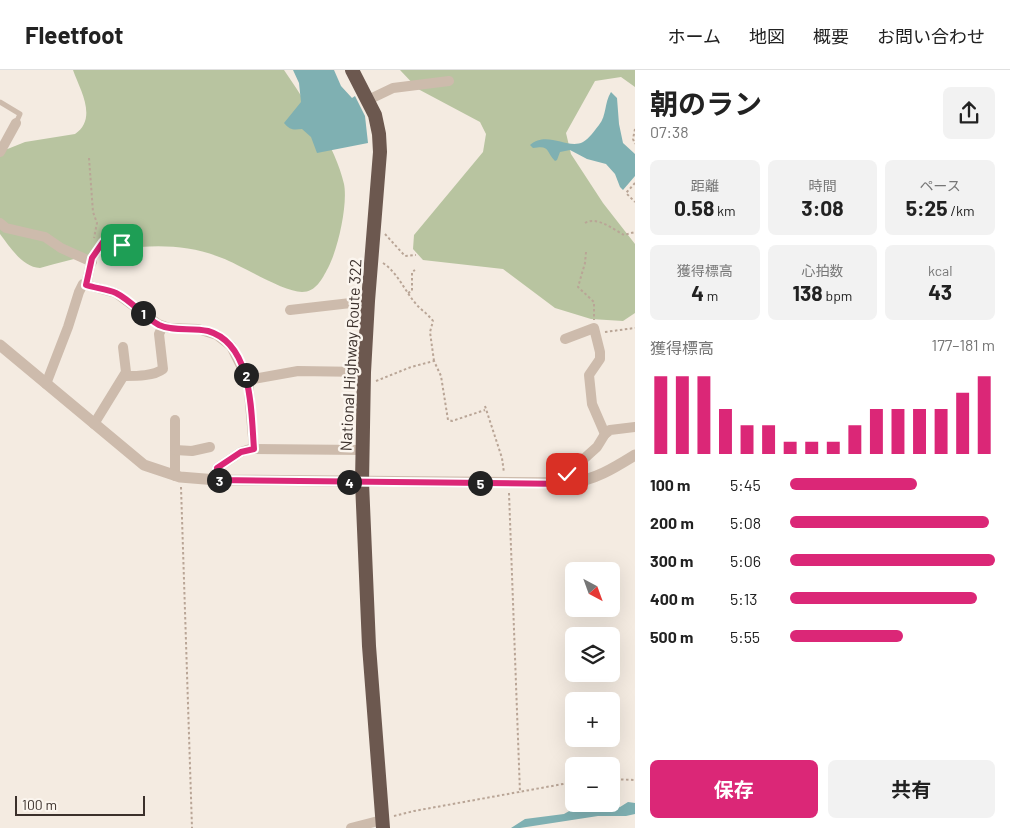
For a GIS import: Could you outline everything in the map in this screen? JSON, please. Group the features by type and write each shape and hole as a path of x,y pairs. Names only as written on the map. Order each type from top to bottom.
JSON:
{"highway":[{"name":"National Highway Route 322","path":"352,70 374,115 379,143 364,378 362,482 369,646 382,824"}],"street":[{"path":"368,100 393,88 449,81"},
{"path":"0,152 16,123"},
{"path":"0,223 6,228 45,237 61,248 92,262"},
{"path":"86,285 96,251 103,242 122,245"},
{"path":"46,384 83,284 116,293 163,326 168,328 198,329 217,334 231,346 248,380 254,449"},
{"path":"290,310 368,301"},
{"path":"125,376 140,376 163,369 159,334 163,326"},
{"path":"564,339 595,331 600,359 589,375 592,404 606,434"},
{"path":"0,346 144,465 178,477 217,480 362,482 506,479 569,484 585,482 601,476 635,455"},
{"path":"94,424 125,376 123,347"},
{"path":"248,380 298,371 364,378"},
{"path":"175,420 175,450 178,477"},
{"path":"569,484 567,474 597,447 610,430 635,427"},
{"path":"175,450 192,451 210,447"},
{"path":"217,480 217,468 241,452 254,449 362,450"},
{"path":"351,828 382,824"}],"lane":[{"path":"0,102 20,114 16,123"}],"path":[{"path":"635,129 633,139 635,144"},
{"path":"89,158 93,212 97,223 92,248 96,251"},
{"path":"635,183 626,193 635,202"},
{"path":"585,223 590,220 596,220 624,235 635,232"},
{"path":"374,225 378,226 405,256 416,255"},
{"path":"586,252 585,264 578,286 594,302 595,331 635,328"},
{"path":"372,260 379,260 390,267 416,304 433,321 430,332 434,361 441,376 448,420 452,421 485,410"},
{"path":"408,293 412,291 412,272 415,270"},
{"path":"364,378 370,383 411,366 434,361"},
{"path":"484,406 502,458 506,479 520,793"},
{"path":"178,477 192,828"},
{"path":"620,780 635,780"},
{"path":"382,824 414,811 565,784"}],"green space":[{"path":"73,70 284,70 327,140 344,184 345,203 339,238 332,260 318,284 311,290 294,291 273,283 230,261 200,251 177,247 154,246 108,251 40,268 34,267 22,260 0,234 0,152 25,142 75,134 82,127 85,120 85,104"},
{"path":"400,70 635,70 635,87 621,77 595,81 566,133 571,154 603,203 635,244 635,313 623,321 591,319 555,308 503,269 423,260 413,249 414,235 483,152 486,134 480,122 418,89"}],"water":[{"path":"293,70 334,70 341,86 352,98 355,96 365,116 368,143 317,153 311,137 302,129 288,127 284,123 301,102 299,83"},
{"path":"611,92 617,98 623,143 635,154 635,176 623,190 615,174 606,164 587,159 570,150 560,152 555,161 547,149 542,147 533,148 530,145 543,139 571,144 585,141 602,121"},
{"path":"628,802 635,803 635,814 626,816 598,816 511,828 525,819 568,812 620,812 620,807"}],"route":[{"path":"122,245 103,242 92,258 92,265 86,285 116,293 158,324 168,328 198,329 217,334 231,346 248,380 254,449 241,452 217,468 217,480 569,484 567,474"}]}
